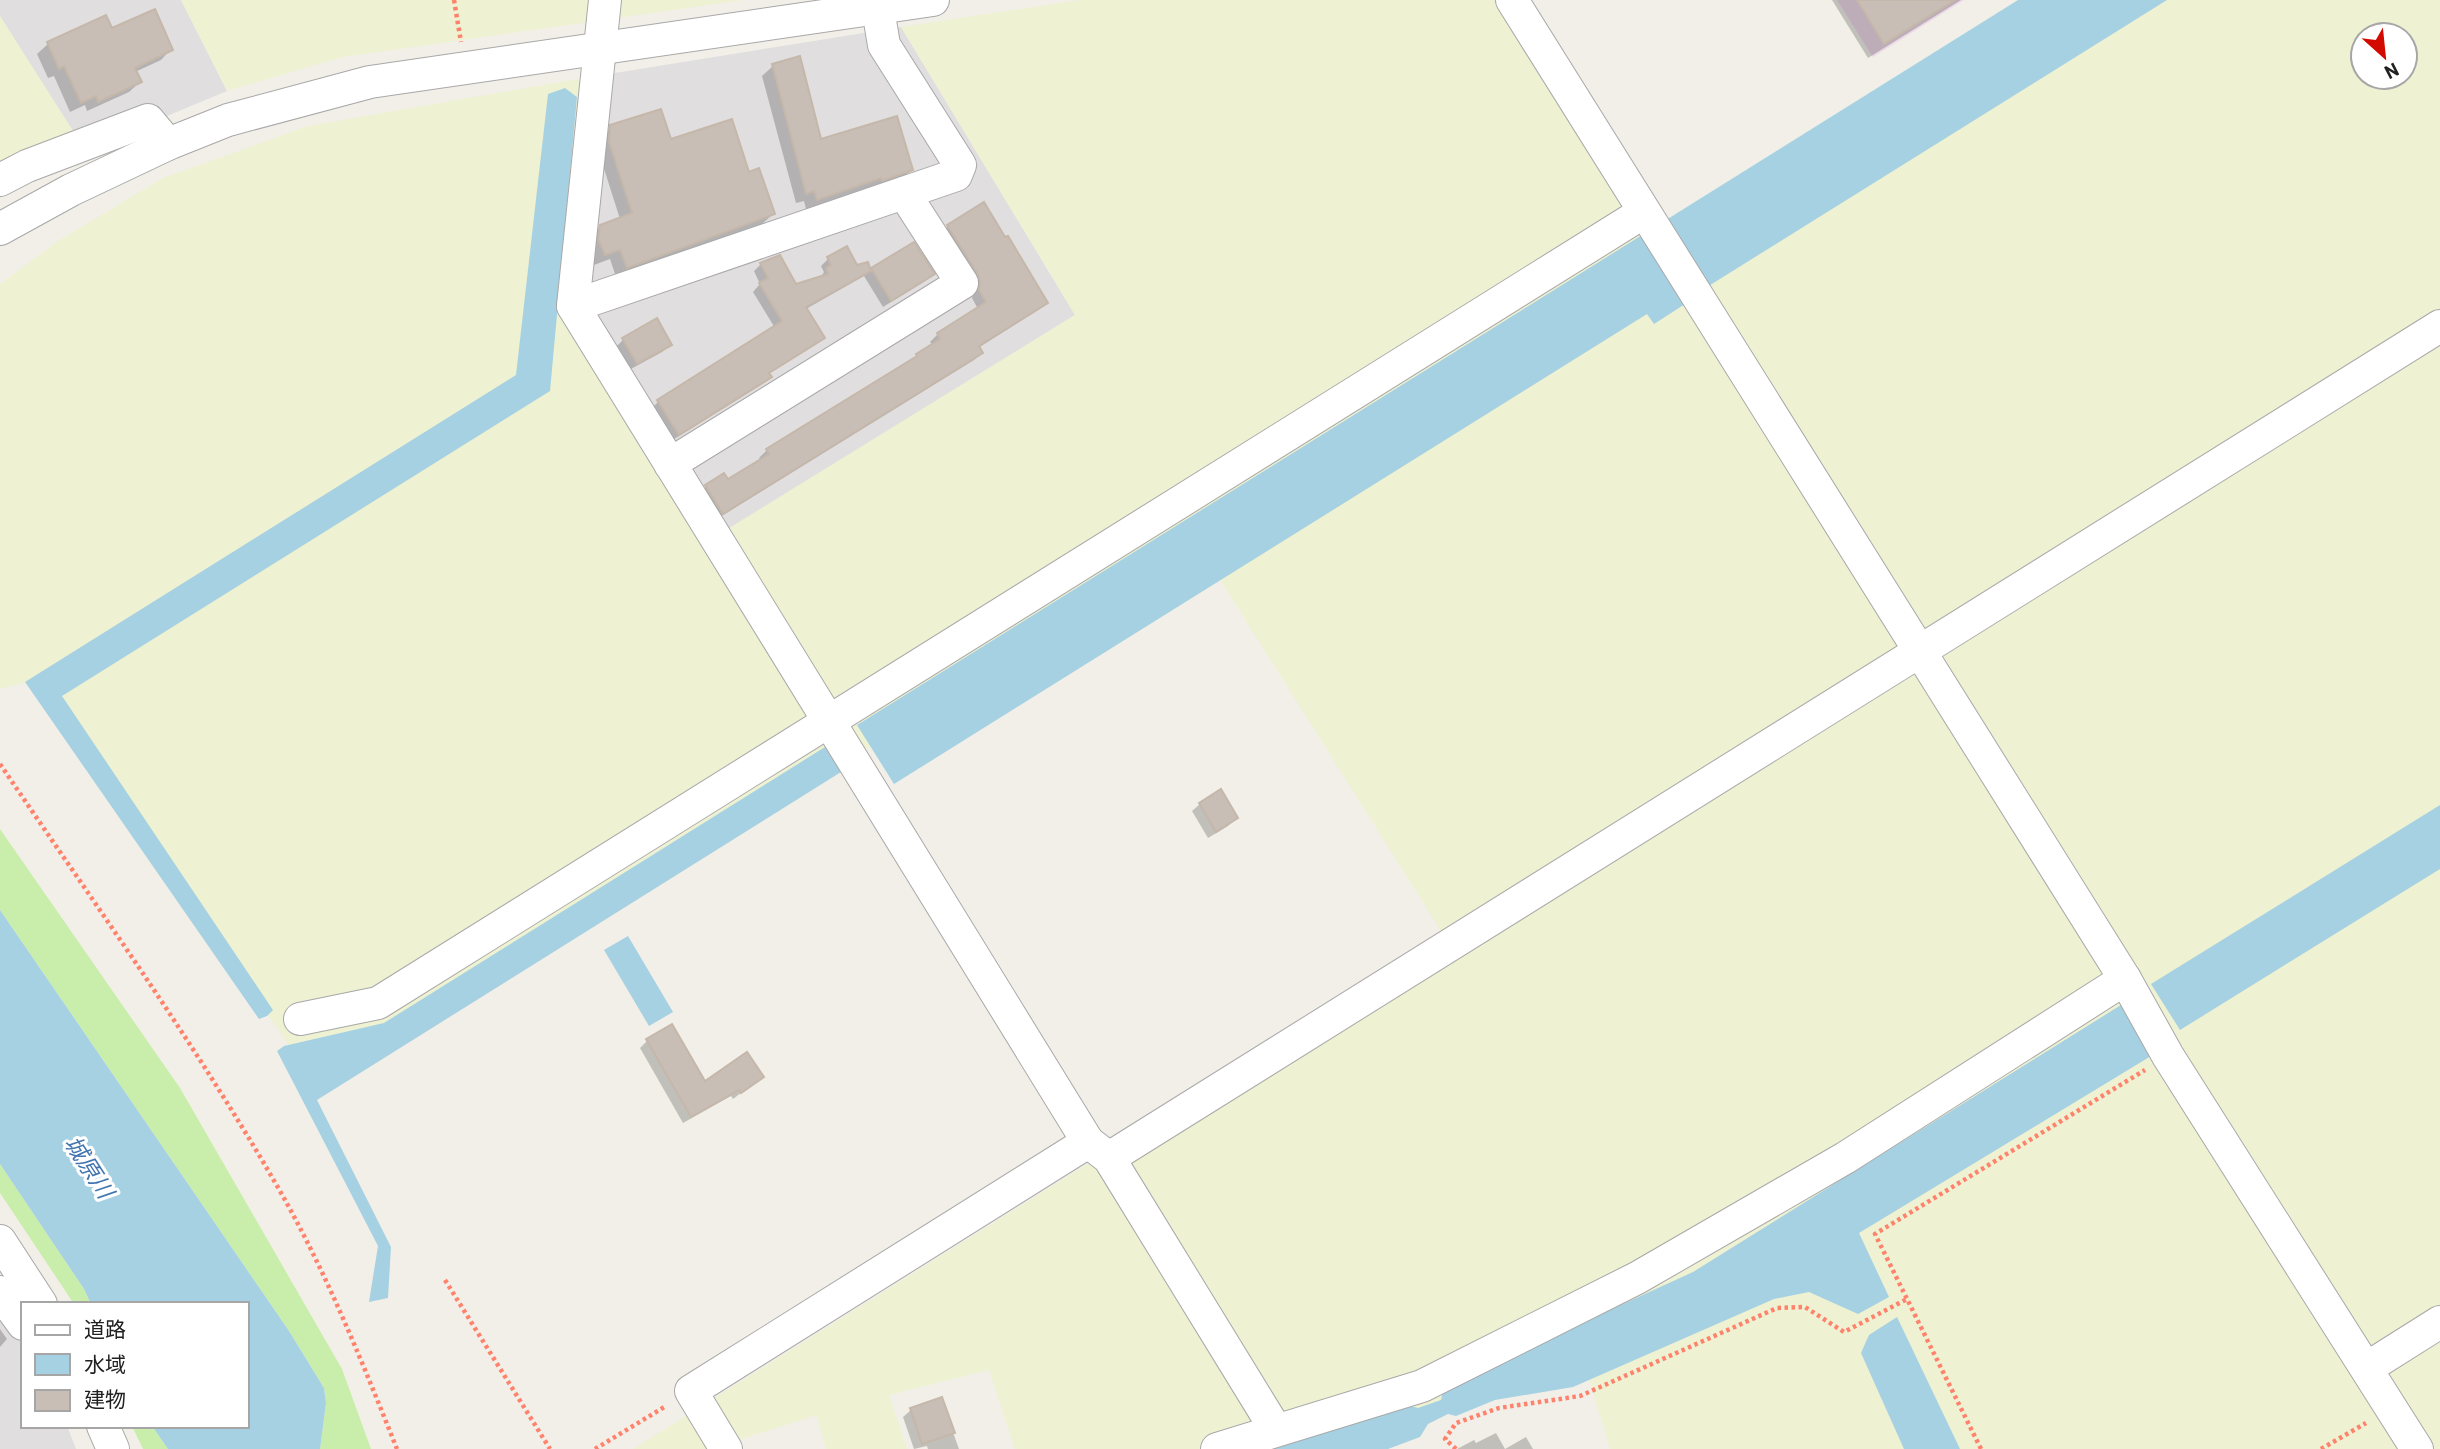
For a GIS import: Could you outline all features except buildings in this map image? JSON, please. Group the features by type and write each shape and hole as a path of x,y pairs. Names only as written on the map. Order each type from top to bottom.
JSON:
{"street":[{"path":"605,0 573,306 850,756 1276,1430"},
{"path":"0,229 71,190 168,144 228,120 357,85 933,0"},
{"path":"1512,0 2125,979 2168,1056 2417,1449"},
{"path":"573,306 956,176 960,165 884,46 878,9"},
{"path":"0,180 27,166 148,120 168,144"},
{"path":"670,464 962,283 904,193"},
{"path":"300,1019 378,1003 1644,212"},
{"path":"726,1449 691,1391 1098,1150 1919,651 2440,326"},
{"path":"1217,1449 1422,1386 1637,1278 1845,1158 2125,979"},
{"path":"0,1241 40,1302"},
{"path":"0,1292 21,1321"},
{"path":"2367,1368 2440,1322"},
{"path":"104,1428 113,1449"}],"path":[{"path":"454,0 465,67"},
{"path":"0,764 206,1068 278,1186 344,1316 397,1449"},
{"path":"1981,1449 1875,1234 2168,1056"},
{"path":"445,1280 550,1449"},
{"path":"1456,1449 1445,1439 1457,1423 1499,1408 1580,1396 1777,1308 1805,1307 1844,1332 1907,1299"},
{"path":"595,1449 691,1391"},
{"path":"2321,1449 2391,1408"}],"shaded area":[{"path":"0,0 181,0 227,91 85,150 0,16"},
{"path":"1837,0 1964,0 1873,57"},
{"path":"901,27 1075,315 708,542 564,311 584,78"},
{"path":"0,1282 21,1314 21,1428 68,1428 76,1449 0,1449"}],"green space":[{"path":"181,0 743,0 343,57 227,91"},
{"path":"1080,0 1529,0 1676,245 2073,0 2440,0 2440,1449 1610,1449 1585,1365 1316,1449 1015,1449 989,1370 889,1395 907,1449 826,1449 817,1415 726,1444 727,1449 633,1449 1446,939 1219,578 873,745 307,1093 297,1057 38,679 0,689 0,284 58,241 163,178 308,126 584,78 564,311 708,541 1075,315 901,27"},
{"path":"0,16 85,150 0,193"},
{"path":"0,829 180,1088 342,1369 371,1449 320,1449 326,1403 324,1388 289,1331 0,910"},
{"path":"0,1164 90,1302 73,1302 0,1193"},
{"path":"133,1428 153,1428 168,1449 143,1449"}],"water":[{"path":"2018,0 2167,0 1707,287 1666,220"},
{"path":"565,88 577,97 550,391 62,696 273,1010 259,1019 25,682 516,375 548,94"},
{"path":"1642,235 1685,304 1654,324 1647,314 894,784 857,725"},
{"path":"825,747 841,772 317,1100 391,1247 388,1298 369,1302 378,1246 277,1051 284,1046 384,1023"},
{"path":"2440,805 2440,869 2180,1030 2151,984"},
{"name":"城原川","path":"0,910 289,1331 324,1388 326,1403 320,1449 168,1449 153,1428 248,1428 248,1302 90,1302 0,1164"},
{"path":"628,936 673,1012 649,1026 604,950"},
{"path":"2121,1005 2151,1056 1859,1233 1889,1297 1858,1314 1809,1292 1774,1299 1573,1387 1495,1400 1456,1416 1448,1414 1428,1424 1420,1437 1388,1449 1262,1449 1399,1403 1418,1408 1441,1400 1444,1386 1693,1272"},
{"path":"1897,1317 1960,1449 1904,1449 1861,1353 1869,1335"}]}
